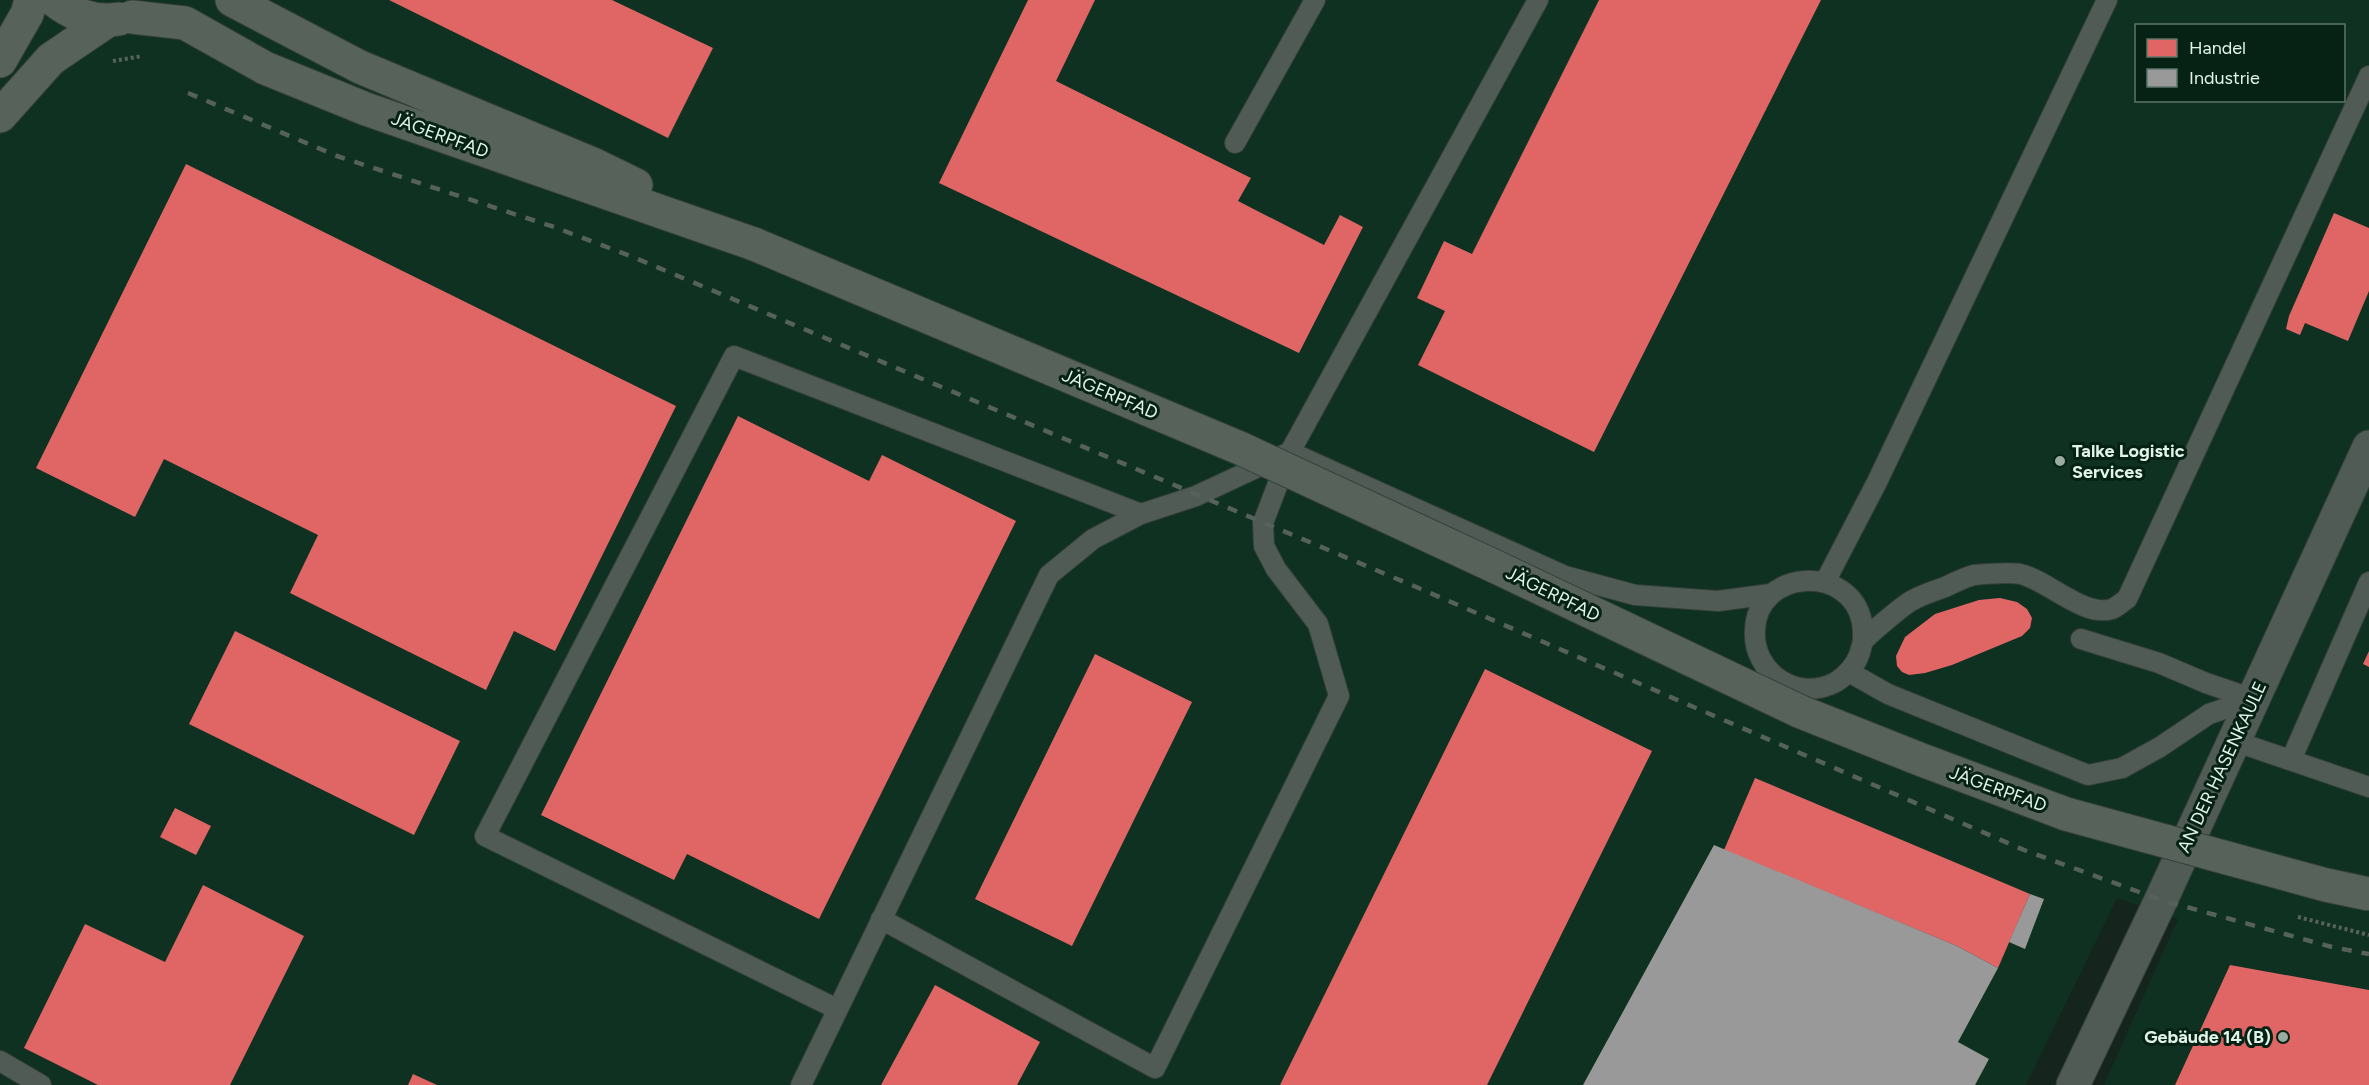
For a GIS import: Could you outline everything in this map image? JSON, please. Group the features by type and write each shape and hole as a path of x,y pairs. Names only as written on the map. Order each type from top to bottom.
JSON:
{"main road":[{"path":"0,61 27,14 31,0"},
{"name":"JÄGERPFAD","path":"54,0 79,16 185,23 265,68 366,109 754,243"},
{"path":"0,116 51,59 120,19 156,5 161,0"},
{"name":"JÄGERPFAD","path":"232,0 360,67 595,165 754,243 1242,450 1496,567 1801,712 2066,814 2326,885 2369,894"}],"street":[{"name":"AN DER HASENKAULE","path":"2073,1085 2369,447"}],"lane":[{"path":"1235,143 1315,0"},
{"path":"881,919 1155,1068 1339,696 1318,624 1276,569 1264,546 1263,524 1290,452 1538,0"},
{"path":"1824,582 1877,482 2107,0"},
{"path":"1863,640 1911,601 1974,575 2020,574 2090,608 2111,609 2127,599 2369,76"},
{"path":"837,1009 485,836 734,357 1141,514"},
{"path":"801,1085 1049,575 1093,539 1141,514 1196,496 1290,452 1565,576 1635,595 1718,601 1772,594"},
{"path":"1806,580 1824,582 1842,591 1854,604 1862,621 1863,640 1859,657 1849,672 1835,682 1820,688 1802,688 1786,684 1772,674 1761,661 1755,645 1754,627 1760,610 1772,594 1787,584 1806,580"},
{"path":"2291,760 2369,582"},
{"path":"2081,639 2159,663 2206,683 2253,699"},
{"path":"1849,672 1888,694 2088,775 2122,768 2160,747 2209,714 2253,699"},
{"path":"2234,741 2369,787"},
{"path":"0,1061 40,1085"}],"shaded area":[{"path":"0,0 2369,0 2369,1085 2104,1085 2178,919 2117,898 2026,1085 0,1085"}],"building: Handel":[{"path":"389,0 612,0 713,48 668,138"},
{"path":"1028,0 1095,0 1056,81 1251,178 1238,201 1324,245 1340,215 1363,227 1299,353 939,183"},
{"path":"1599,0 1821,0 1594,452 1418,365 1445,311 1417,298 1444,241 1472,254"},
{"path":"186,164 676,406 555,651 514,631 486,690 290,593 318,535 164,459 135,517 36,468"},
{"path":"2334,213 2369,228 2369,291 2348,341 2305,323 2300,335 2286,329 2289,316"},
{"path":"738,416 869,481 882,455 1016,521 819,919 687,854 674,880 541,815"},
{"path":"2000,598 2017,602 2027,609 2032,618 2030,628 2022,636 1952,665 1925,673 1909,675 1897,666 1896,656 1905,637 1935,614 1979,600"},
{"path":"235,631 460,741 414,835 189,724"},
{"path":"2369,651 2369,667 2363,664"},
{"path":"1095,654 1192,702 1072,946 975,899"},
{"path":"1485,669 1652,751 1487,1085 1280,1085"},
{"path":"1755,778 2030,894 1998,968 1957,946 1724,850"},
{"path":"175,808 211,826 196,855 160,837"},
{"path":"203,885 304,936 230,1085 98,1085 24,1048 85,924 165,962"},
{"name":"Gebäude 14 (B)","path":"2230,965 2369,990 2369,1085 2175,1085"},
{"path":"935,985 1040,1042 1017,1085 881,1085"},
{"path":"413,1074 437,1085 408,1085"}],"building: Industrie":[{"path":"1714,845 1957,946 1998,968 1958,1042 1989,1059 1975,1085 1583,1085"},
{"path":"2030,894 2044,899 2025,949 2009,942"}],"railway":[{"path":"188,93 337,156 554,227 633,257 1421,589 2024,850 2161,900 2332,947 2369,954"}],"place":[{"name":"Talke Logistic Services","path":"2060,461"},
{"name":"Gebäude 14 (B)","path":"2283,1037"}]}
